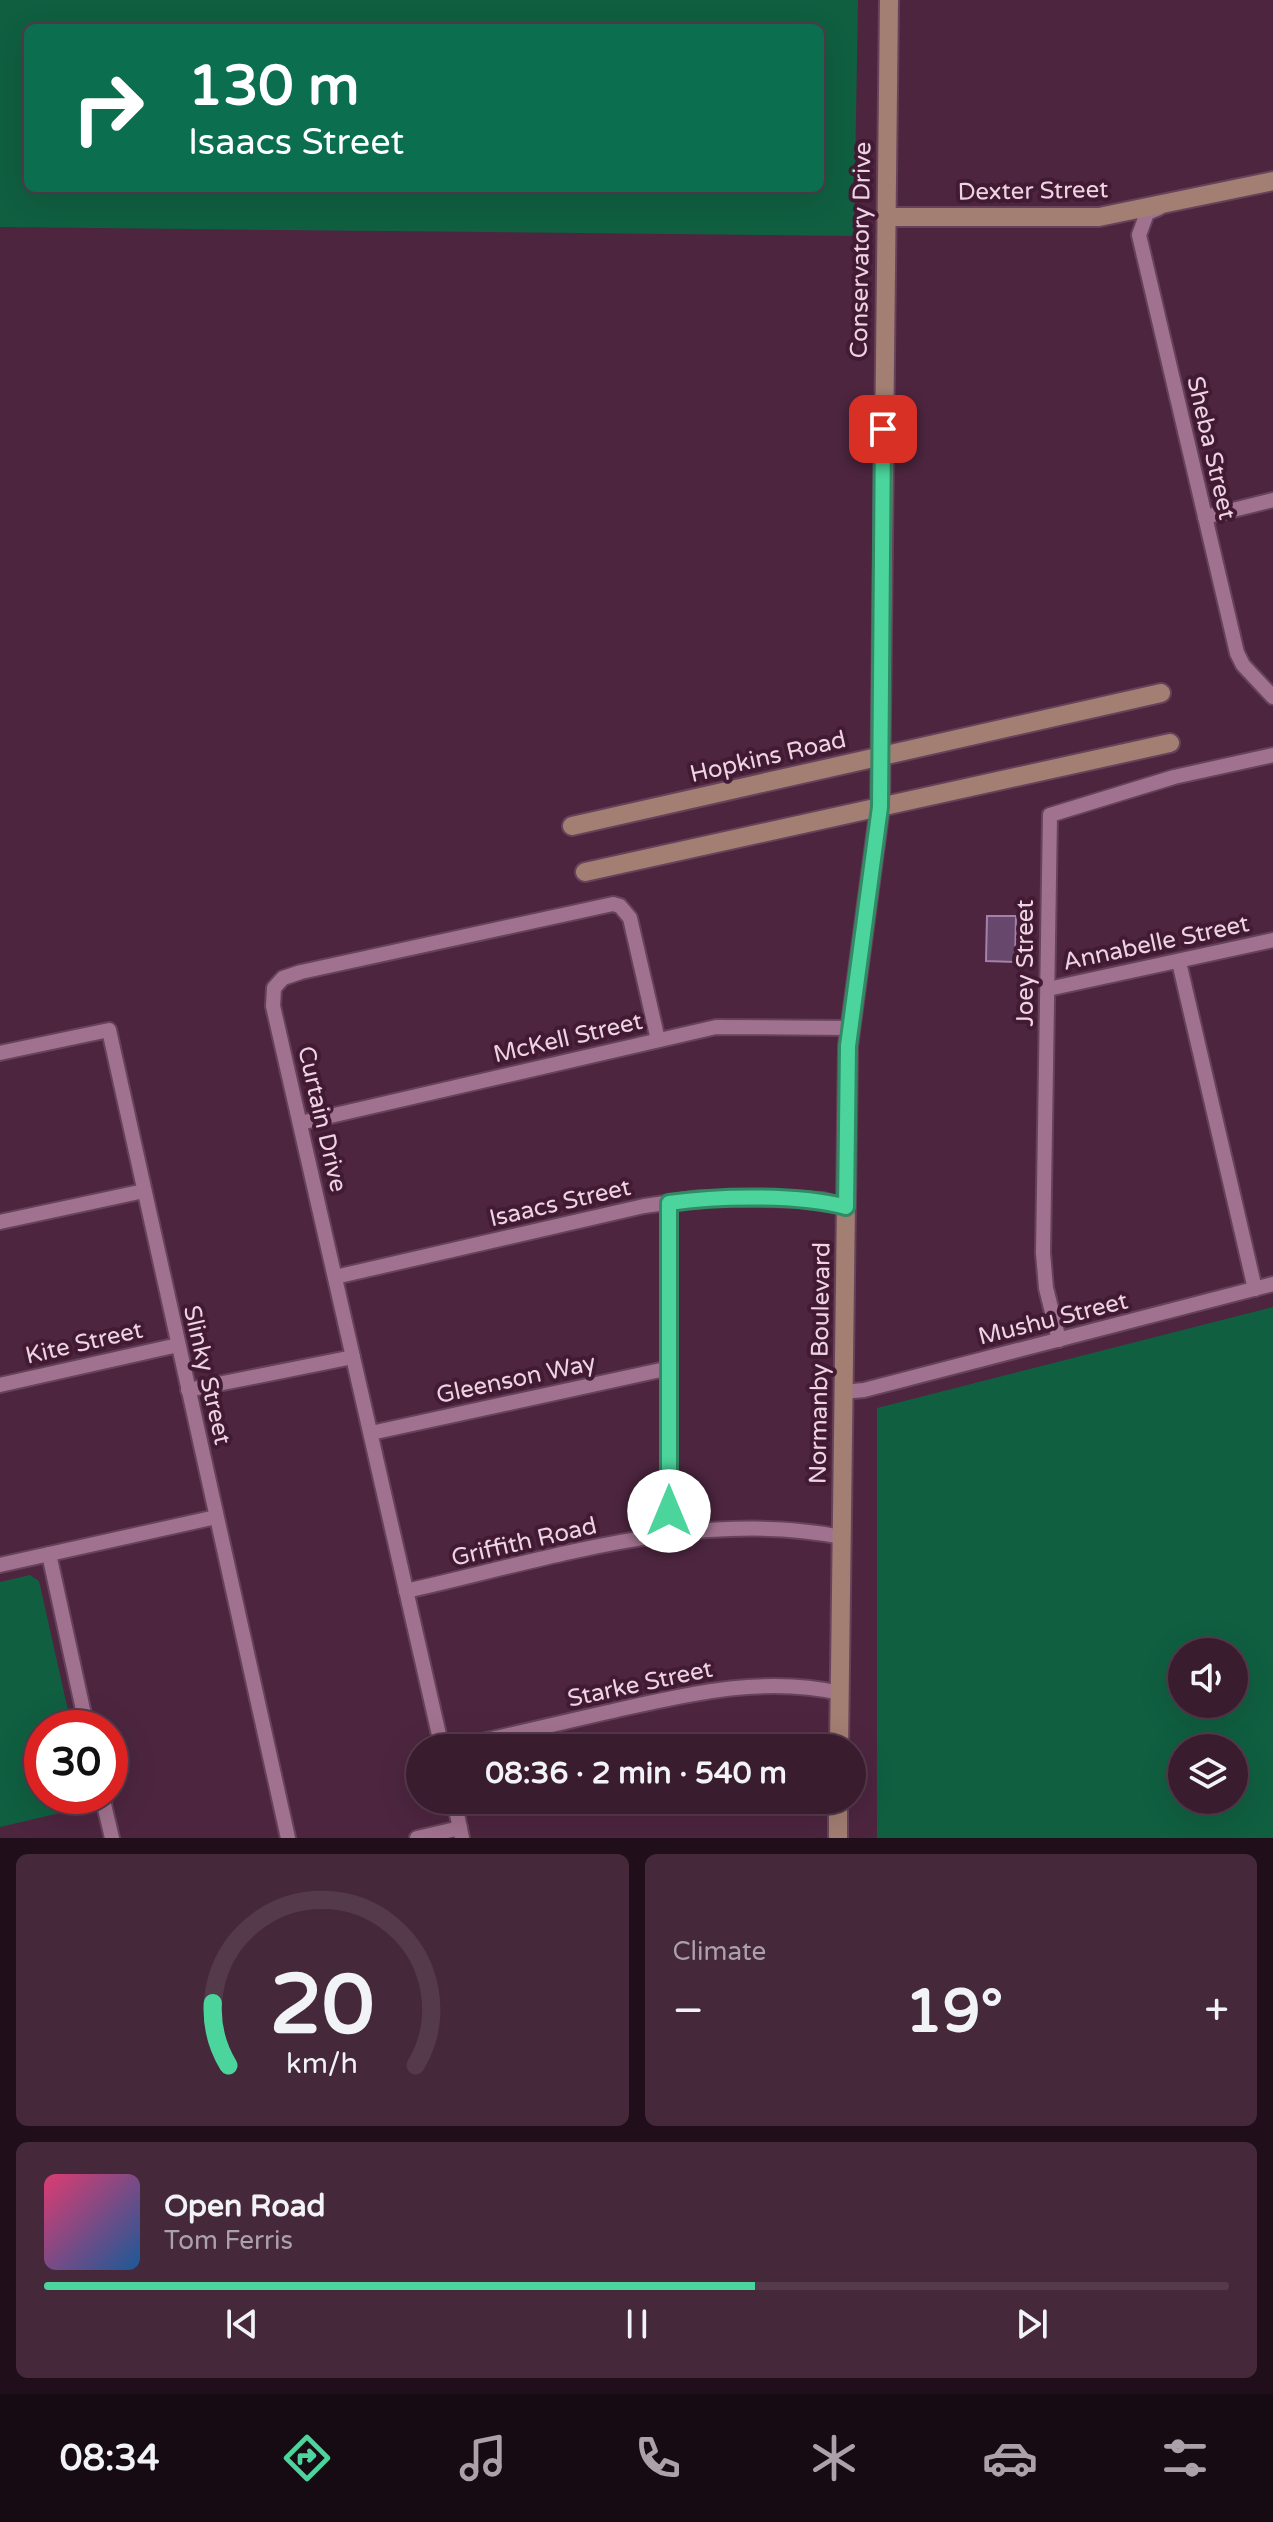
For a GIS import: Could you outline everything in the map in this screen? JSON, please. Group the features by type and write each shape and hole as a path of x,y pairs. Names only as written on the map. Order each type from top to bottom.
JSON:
{"street":[{"name":"Conservatory Drive","path":"865,932 880,807 889,0"},
{"name":"Dexter Street","path":"886,217 1099,217 1162,207 1273,181"},
{"name":"Sheba Street","path":"1162,207 1147,213 1139,235 1237,653 1243,665 1273,697"},
{"path":"1205,517 1273,500"},
{"name":"Hopkins Road","path":"572,826 1161,693"},
{"path":"585,872 1170,743"},
{"name":"Joey Street","path":"1059,1340 1046,1288 1043,1253 1050,815 1174,777 1273,755"},
{"name":"Curtain Drive","path":"439,1734 300,1123 273,997 277,982 301,972 613,904 620,906 630,918 658,1040"},
{"name":"Normanby Boulevard","path":"839,1734 850,1028 865,932"},
{"name":"Annabelle Street","path":"1048,989 1273,940"},
{"path":"1179,962 1255,1289"},
{"name":"McKell Street","path":"300,1123 725,1027 850,1028"},
{"name":"Slinky Street","path":"0,1053 109,1030 288,1838"},
{"path":"0,1222 144,1191"},
{"name":"Isaacs Street","path":"335,1277 700,1198 823,1200 846,1207"},
{"path":"669,1203 669,1532"},
{"name":"Mushu Street","path":"843,1392 864,1390 1273,1284"},
{"name":"Kite Street","path":"0,1385 178,1345"},
{"path":"188,1390 353,1357"},
{"name":"Gleenson Way","path":"371,1433 670,1368"},
{"path":"0,1565 216,1517"},
{"name":"Griffith Road","path":"406,1591 669,1532 815,1533 841,1537"},
{"path":"49,1554 83,1710"},
{"name":"Starke Street","path":"513,1734 702,1691 745,1686 819,1689 840,1693"},
{"path":"106,1814 112,1838"},
{"path":"838,1814 838,1838"},
{"path":"417,1838 461,1833"}],"green space":[{"path":"0,0 858,0 854,236 0,227"},
{"path":"1273,1307 1273,1838 877,1838 877,1408"},
{"path":"30,1575 39,1581 68,1710 24,1710 24,1814 56,1814 0,1827 0,1582"}],"building":[{"path":"987,916 1016,916 1015,962 986,961"}],"route":[{"path":"669,1511 669,1203 700,1198 823,1200 846,1207 848,1046 880,807 883,429"}]}
